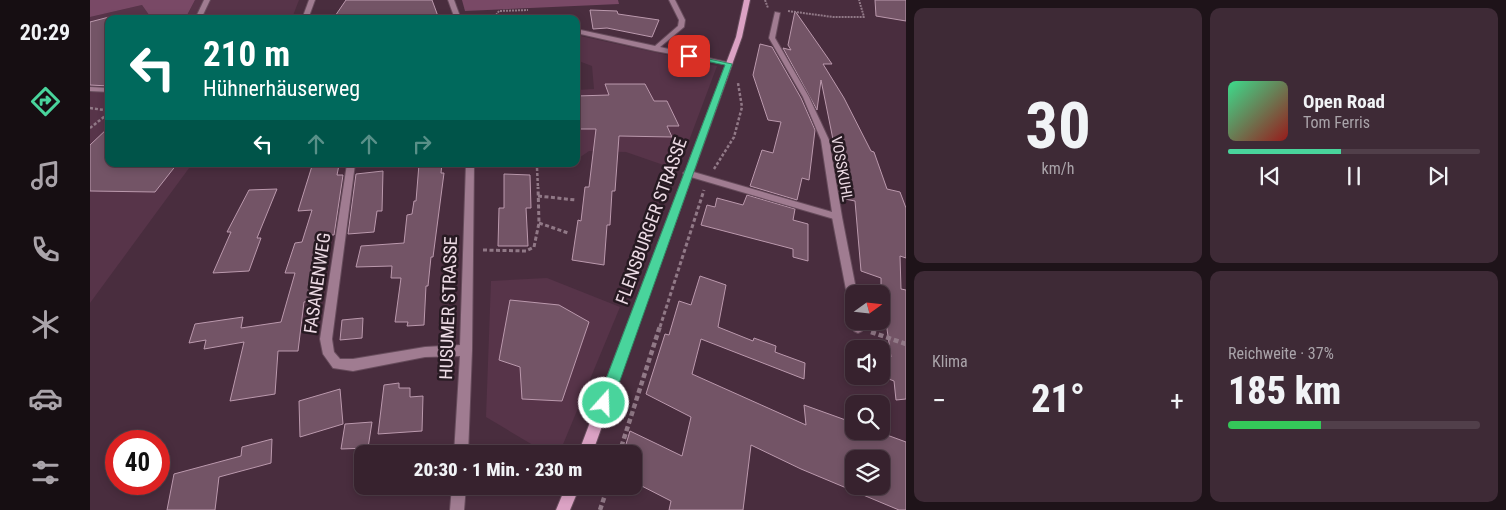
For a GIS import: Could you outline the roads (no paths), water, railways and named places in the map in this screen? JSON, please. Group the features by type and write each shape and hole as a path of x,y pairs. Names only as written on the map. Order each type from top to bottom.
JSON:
{"street":[{"path":"200,15 207,0"},
{"path":"306,15 312,0"},
{"path":"451,0 457,15"},
{"path":"655,49 681,27 682,20 672,0"},
{"name":"FLENSBURGER STRASSE","path":"588,445 687,173 739,37 748,0"},
{"name":"VOSSKUHL","path":"687,173 836,217 825,140 806,98 772,38 778,13"},
{"path":"580,32 729,64"},
{"path":"90,89 105,90"},
{"name":"FASANENWEG","path":"351,167 326,339 329,354 337,364 353,365 425,352 466,350"},
{"name":"HUSUMER STRASSE","path":"461,445 466,350 470,167"},
{"path":"836,217 850,285"},
{"path":"457,510 458,495"},
{"path":"563,510 569,495"}]}
